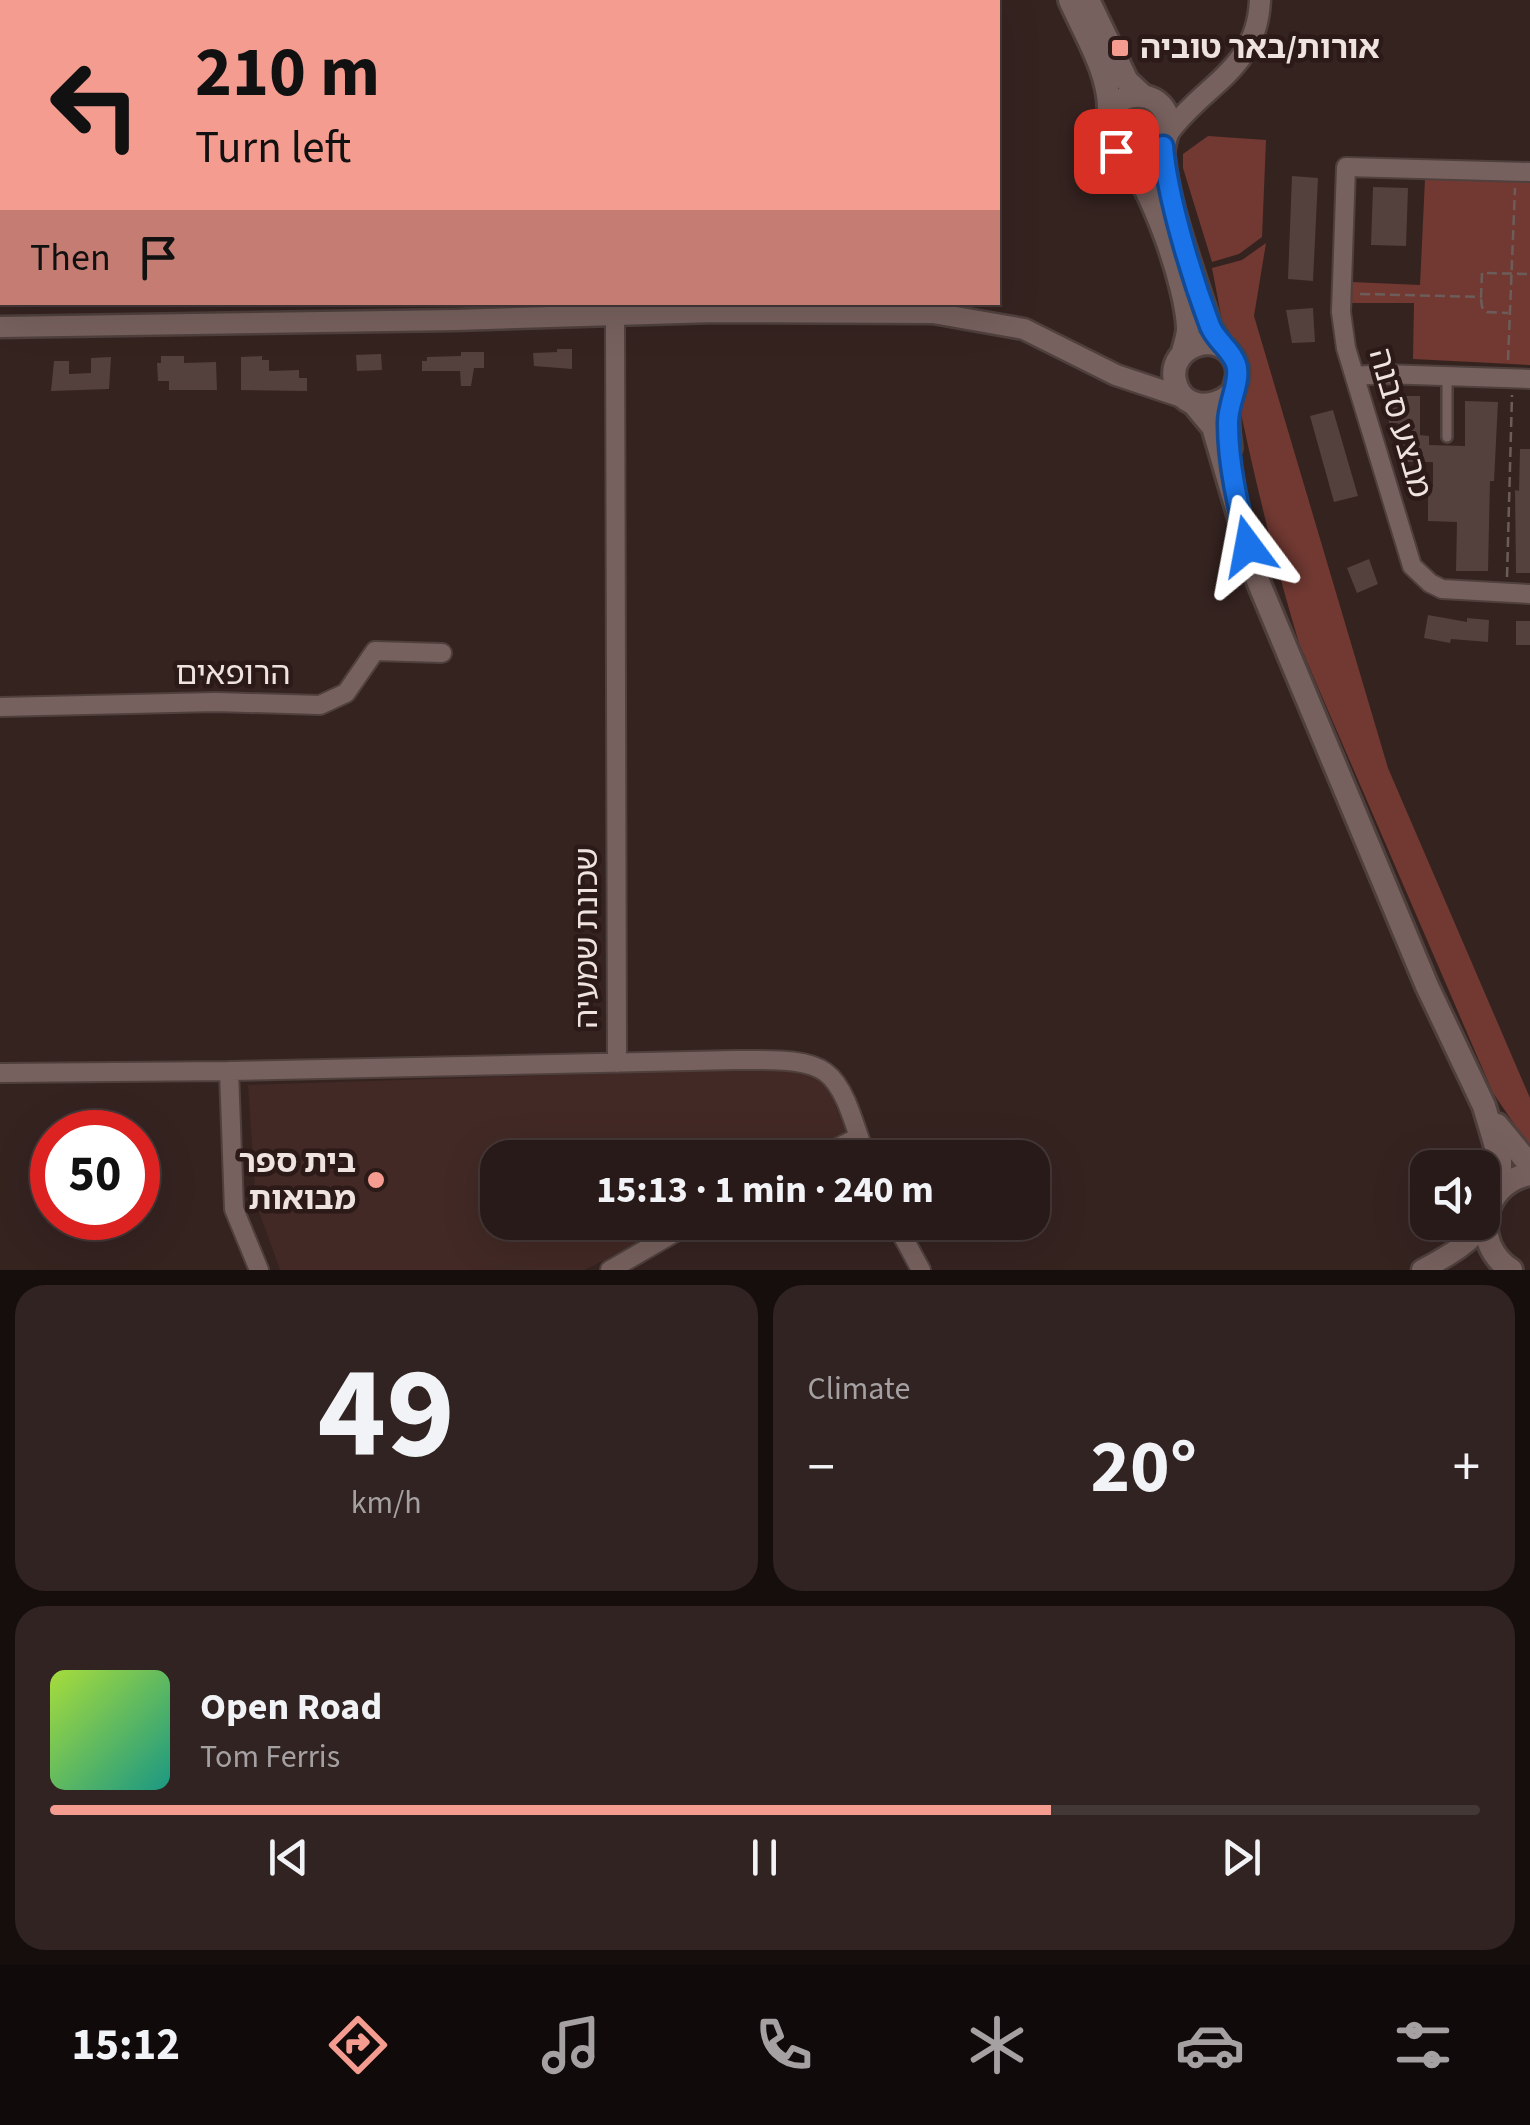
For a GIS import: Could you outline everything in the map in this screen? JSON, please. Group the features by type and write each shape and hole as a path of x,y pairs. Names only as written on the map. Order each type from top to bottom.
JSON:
{"main road":[{"path":"1070,0 1100,70 1109,102 1106,133 1116,151 1125,156 1142,178 1171,257 1188,332 1175,380 1213,428 1258,581 1427,986 1484,1106 1497,1150"},
{"path":"1088,0 1127,81 1168,116 1166,139 1172,196 1214,336 1236,363 1228,430 1239,511"},
{"path":"1109,114 1123,99 1150,99"},
{"path":"1125,156 1145,158 1166,139"},
{"path":"1180,356 1201,343 1222,346"},
{"path":"1189,400 1213,405 1232,394"},
{"path":"1484,1106 1530,1164"},
{"path":"1500,1188 1514,1178 1530,1174"},
{"path":"1488,1240 1503,1263"}],"street":[{"path":"1166,139 1203,94 1230,73 1243,56 1256,30 1260,0"},
{"path":"1150,99 1170,105 1203,94"},
{"name":"מבצע סבנה","path":"1523,172 1346,167 1342,294 1343,330 1412,566 1442,589 1530,594"},
{"path":"0,327 612,309 933,313 1024,329 1129,380 1189,400"},
{"name":"שכונת שמעיה","path":"0,1073 617,1063 612,309"},
{"path":"1129,380 1158,374 1180,356"},
{"path":"1355,376 1517,379"},
{"name":"הרופאים","path":"0,708 216,702 320,705 346,693 375,651 442,653"},
{"path":"617,1063 808,1062 823,1068 836,1082 860,1140"},
{"path":"228,1072 234,1209 258,1270"},
{"path":"853,1140 859,1137"},
{"path":"610,1270 662,1240"},
{"path":"905,1240 921,1270"},
{"path":"1422,1270 1467,1240"},
{"path":"1447,1256 1472,1251 1503,1263"}],"lane":[{"path":"1447,376 1447,437"}],"path":[{"path":"1506,593 1517,379 1510,313 1523,172"},
{"path":"1510,313 1486,312 1481,297 1482,273 1530,274"},
{"path":"1342,294 1481,297"}],"shaded area":[{"path":"1208,136 1266,140 1262,237 1239,254 1212,262 1183,168 1183,154"},
{"path":"1425,179 1530,182 1530,365 1413,359 1414,303 1351,303 1352,282 1420,285"},
{"path":"1266,243 1254,316 1388,768 1530,1098 1530,1147 1493,1093 1299,643 1251,457 1212,268 1242,260"},
{"name":"בית ספר מבואות","path":"779,1068 811,1073 828,1087 847,1133 833,1140 480,1140 480,1240 643,1240 585,1270 280,1270 256,1203 248,1085"}],"building":[{"path":"1292,176 1318,178 1313,281 1288,279"},
{"path":"1373,187 1408,188 1406,246 1371,245"},
{"path":"1313,308 1315,342 1292,343 1286,310"},
{"path":"572,349 572,369 534,366 533,353"},
{"path":"461,352 484,352 484,368 474,368 471,386 461,386 460,371 422,371 422,361 427,361 427,357 461,356"},
{"path":"381,354 382,370 357,371 356,355"},
{"path":"161,356 184,356 184,363 216,362 217,390 169,390 169,381 158,381 157,363 161,363"},
{"path":"262,356 262,360 269,360 269,371 299,370 299,378 307,378 307,391 241,390 241,357"},
{"path":"111,357 109,389 51,391 54,361 69,361 69,374 91,373 91,358"},
{"path":"1390,396 1420,396 1420,435 1429,436 1429,445 1465,446 1465,401 1498,402 1494,481 1490,481 1488,571 1456,571 1457,522 1428,521 1433,462 1398,462 1398,423 1389,423"},
{"path":"1333,410 1358,496 1334,502 1310,416"},
{"path":"1520,449 1530,449 1530,573 1516,573 1515,490 1519,491"},
{"path":"1369,559 1378,584 1357,593 1347,568"},
{"path":"1428,615 1467,622 1467,618 1489,620 1488,642 1451,639 1450,643 1424,638"},
{"path":"1516,621 1530,621 1530,645 1516,645"}],"place":[{"name":"אורות/באר טוביה","path":"1120,48"},
{"name":"בית ספר מבואות","path":"376,1180"}],"route":[{"path":"1116,151 1135,159 1145,158 1163,146 1172,196 1210,326 1236,363 1238,374 1228,412 1228,430 1248,546"}]}
